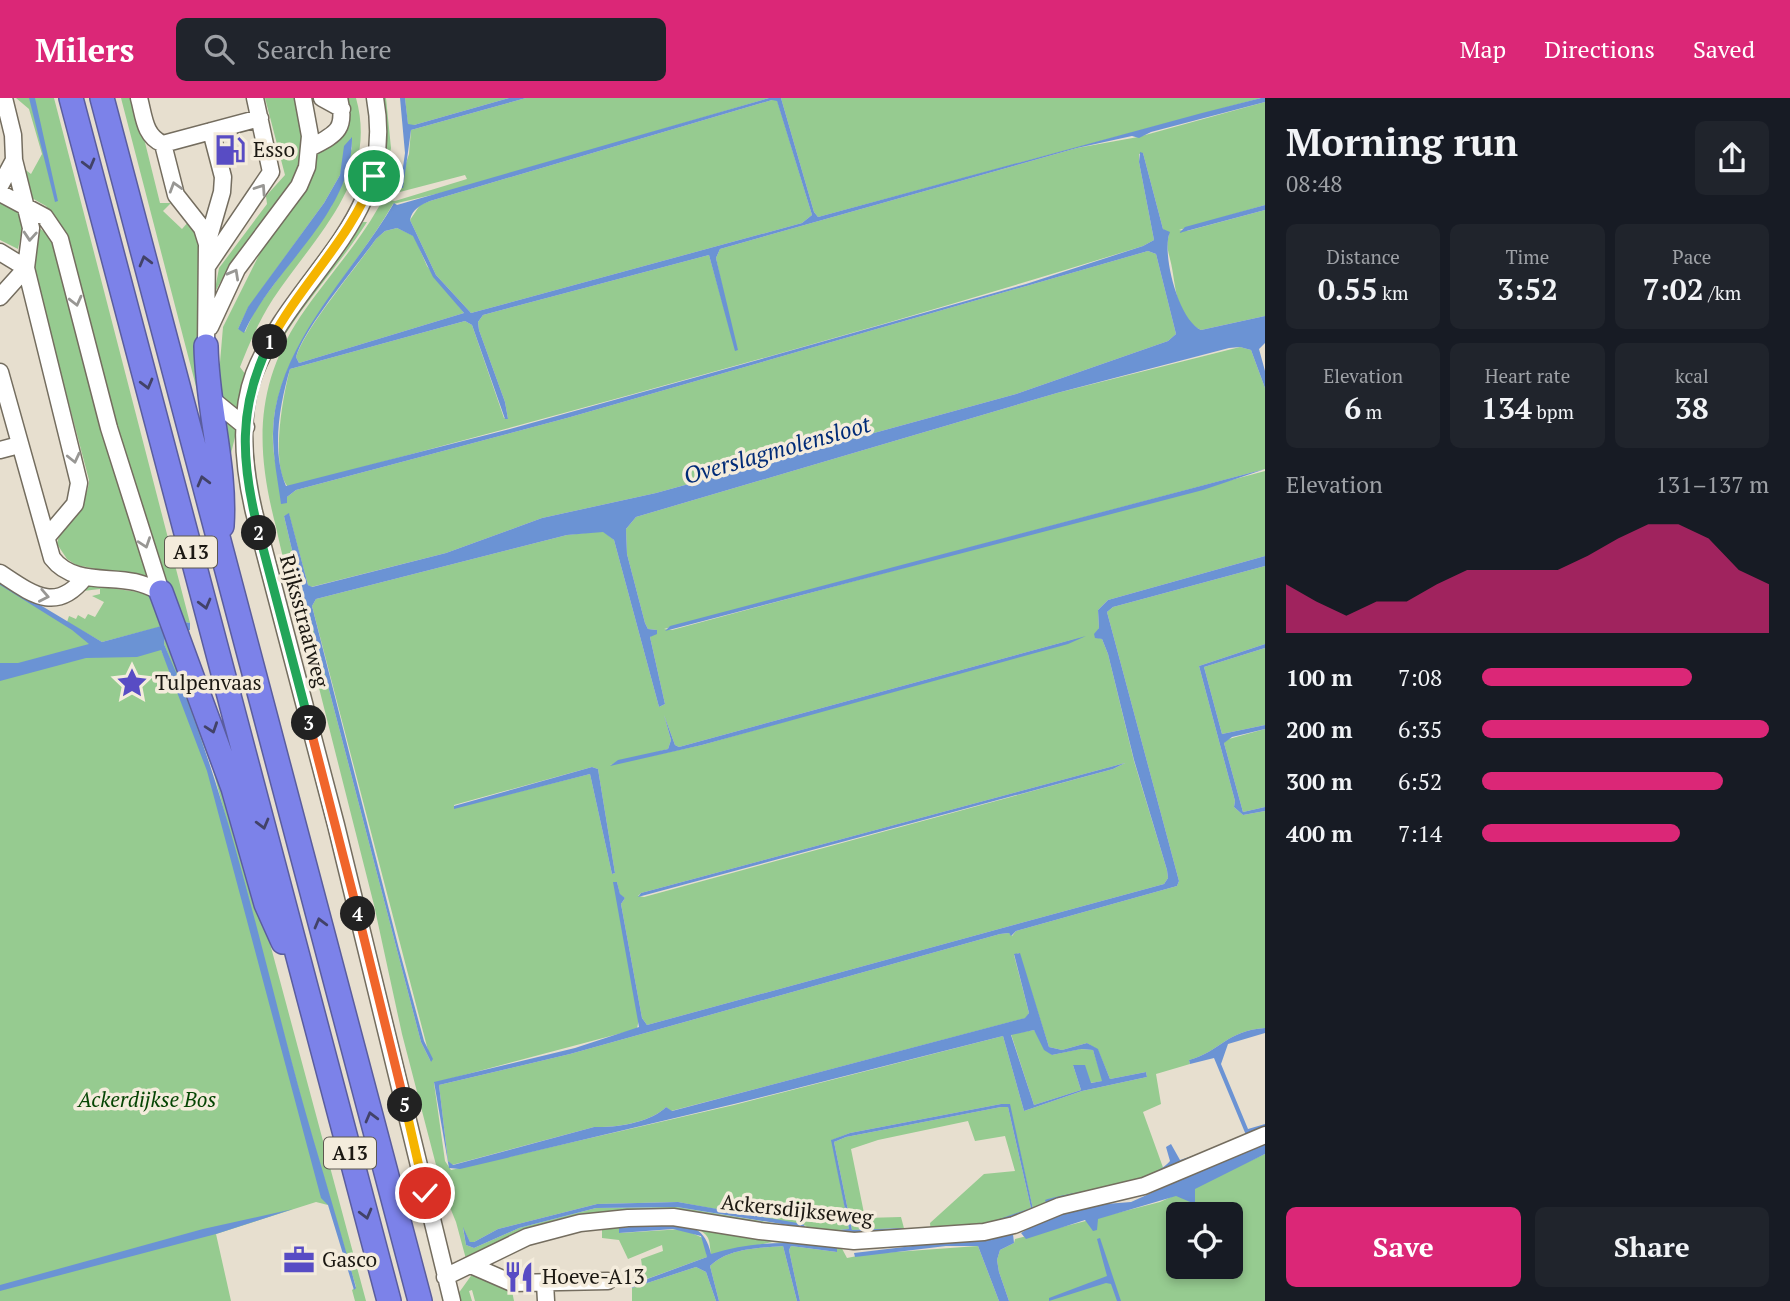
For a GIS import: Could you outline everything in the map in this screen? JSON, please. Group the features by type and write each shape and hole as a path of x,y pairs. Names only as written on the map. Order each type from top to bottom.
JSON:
{"highway":[{"name":"A13","path":"71,98 389,1301"},
{"name":"A13","path":"102,98 420,1301"},
{"name":"A13","path":"206,341 208,396 224,494 220,547"},
{"name":"A13","path":"161,592 181,640 233,788 266,904 311,1006"}],"street":[{"name":"A13","path":"139,98 148,132 153,140 163,144 176,195 202,228 207,244 206,341"},
{"path":"208,265 271,172 255,98"},
{"name":"A13","path":"206,341 236,269 299,186 310,148 309,122 303,98"},
{"path":"310,148 340,128 340,104 322,98"},
{"name":"Rijksstraatweg","path":"375,98 379,153 369,192 347,232 288,310 253,376 246,427 247,482 339,839 452,1301"},
{"path":"0,186 7,163 4,107"},
{"path":"163,144 260,118"},
{"name":"A13","path":"207,244 222,192 223,177 211,131"},
{"path":"7,163 28,208 31,228 26,268 79,483 75,504 47,537"},
{"name":"A13","path":"0,193 45,218 61,239 108,428 161,592"},
{"path":"0,252 26,268"},
{"path":"0,297 26,268"},
{"name":"A13","path":"0,372 52,558 60,567 85,577 138,583 161,592"},
{"path":"208,396 246,427"},
{"path":"0,450 19,445"},
{"path":"0,573 35,595 49,598 72,593 85,577"},
{"name":"Ackersdijkseweg","path":"445,1277 473,1266 527,1237 557,1228 640,1217 673,1217 760,1231 854,1241 984,1232 1014,1225 1060,1206 1144,1186 1265,1135"},
{"path":"473,1266 512,1283 608,1281"},
{"path":"545,1283 546,1301"}],"green space":[{"path":"16,98 54,98 190,623 180,621 142,524 59,225 46,206 30,197 23,168 31,174 42,154 29,109"},
{"path":"121,98 134,98 160,203 171,203 163,211 182,229 189,221 200,240 205,421"},
{"path":"265,98 299,98 306,135 303,160 282,200 224,276 214,295 219,268 267,204 266,196 285,175"},
{"path":"343,98 356,98 361,128 351,181 323,230 273,299 247,350 240,367 249,379 227,470 219,374 223,327 262,249 308,183 316,151 333,141","holes":["351,138 352,148 331,207 255,310 245,332 238,329 248,308 324,203 340,175"]},
{"path":"381,98 386,98 391,148 382,192 377,187 385,139"},
{"path":"405,98 509,98 408,125"},
{"path":"526,98 769,98 462,188 393,204 301,342 284,379 274,417 274,456 287,497 296,490 567,418 1148,251 1156,254 1176,334 1168,341 1016,394 656,493 542,518 446,553 311,587 308,585 289,514 284,516 300,584 295,594 269,499 263,445 267,394 285,343 300,317 354,245 383,199 395,201 467,179 465,175 396,193 409,154 411,130"},
{"path":"781,98 1261,98 818,217 814,212"},
{"path":"777,100 812,215 802,223 471,313 436,275 410,220 420,205 430,201"},
{"path":"1265,102 1265,205 1179,230 1187,231 1265,210 1265,316 1201,330 1187,319 1177,294 1168,248 1169,235 1163,229 1143,153 1139,154 1139,162 1154,240 1143,246 824,341 503,430 288,487 283,477 280,463 280,430 290,369 465,321 472,325 504,418 508,419 505,402 479,330 478,322 483,315 709,255 736,351 716,258 720,249 1077,148 1138,137"},
{"path":"0,202 19,212 23,226 18,249 0,240"},
{"path":"363,222 367,222 277,348 274,347"},
{"path":"39,228 55,239 154,580 76,565 67,559 57,544 64,527 84,498 89,480 34,271"},
{"path":"397,228 414,236 427,266 464,313 299,363 296,357 301,345 332,298 376,239 385,231"},
{"path":"1240,347 1251,350 1265,388 1265,469 664,629 672,630 1265,471 1265,556 1108,600 1098,610 1099,628 1095,637 1102,639 1108,654 1134,761 1167,870 1168,878 1164,884 647,1025 642,1018 621,904 625,898 620,895 617,882 614,882 639,1018 637,1029 434,1083 445,1161 451,1170 734,1105 1003,1036 1024,1111 1082,1091 1147,1077 1146,1072 1110,1079 1098,1050 1087,1043 1062,1050 1049,1047 1019,953 1014,955 1029,1013 1026,1018 671,1111 666,1107 652,1117 633,1123 594,1127 452,1165 448,1161 439,1085 570,1054 1000,934 1009,933 1012,936 1016,931 1177,886 1179,881 1107,612 1113,607 1265,566 1265,644 1199,666 1235,801 1234,807 1243,815 1265,811 1265,1028 1241,1033 1209,1052 1189,1060 1190,1064 1156,1074 1161,1104 1143,1112 1165,1173 1114,1190 1057,1203 1012,1223 982,1230 931,1233 930,1223 984,1174 1015,1171 1005,1136 975,1141 968,1121 878,1140 851,1149 865,1218 901,1217 905,1232 902,1236 859,1239 830,1236 825,1231 812,1229 784,1232 678,1214 628,1214 593,1217 541,1228 496,1250 466,1259 456,1222 442,1188 402,1034 374,905 299,609 306,608 309,613 421,1042 431,1062 312,606 316,599 567,535 603,531 614,540 659,707 665,704 650,637 657,630 648,629 645,623 627,554 626,529 636,517 1057,393","holes":["1086,636 702,745 609,765 668,749 671,740 664,715 675,745 679,747","1125,763 1113,769 644,897 638,896 641,893","592,767 598,769 615,873 612,874 590,774 454,808 454,805","1009,1104 1033,1209 999,1224 943,1229 999,1221 1031,1208 1008,1107 846,1137 834,1142 852,1230 902,1228 901,1232 859,1235 829,1231 849,1229 832,1140 850,1133","678,1202 807,1226 802,1228 677,1207 596,1208 519,1228 474,1248 466,1245 463,1228 470,1242 498,1229 597,1204"]},
{"name":"Ackerdijkse Bos","path":"0,583 90,638 103,651 158,643 199,737 328,1205 316,1202 216,1234 231,1301 0,1301"},
{"path":"87,585 146,593 155,598 171,624 102,642 67,622 69,616 76,619 78,615 85,619 88,614 95,617 104,602 92,596 100,594 100,589 83,591"},
{"path":"169,635 236,817 366,1301 355,1301 352,1290 356,1287 305,1113 213,770 164,644 165,637"},
{"path":"1265,648 1265,725 1222,734 1204,667"},
{"path":"1265,729 1265,807 1243,812 1224,743 1225,740"},
{"path":"1034,1030 1052,1055 1080,1049 1093,1050 1103,1081 1090,1083 1073,1065 1081,1090 1034,1105 1011,1034"},
{"path":"1265,1154 1265,1301 1009,1301 997,1260 1000,1250 1014,1243 1015,1239 1160,1202"},
{"path":"663,1219 839,1243 847,1258 867,1254 978,1246 999,1301 800,1301 789,1250 791,1246 837,1252 837,1248 772,1242 711,1255 708,1238 702,1231 692,1227 666,1224 619,1228 620,1233 683,1229 705,1239 707,1257 644,1280 641,1259 663,1251 662,1245 628,1259 619,1240 602,1238 602,1223"},
{"path":"783,1246 797,1301 719,1301 710,1266 735,1252"},
{"path":"696,1267 706,1272 716,1301 632,1301 632,1288"},
{"path":"473,1273 512,1291 514,1301 475,1301 472,1290 469,1291 472,1301 460,1301 458,1294"}],"water":[{"path":"29,98 35,98 58,201 55,202"},
{"path":"400,98 405,98 408,124 414,125 509,98 526,98 411,130 403,188 400,188 405,153"},
{"path":"769,98 781,98 814,212 818,217 1202,113 1265,98 1265,102 1151,132 1139,138 1132,136 1077,148 720,249 716,258 738,350 735,351 709,255 483,315 478,322 479,330 505,402 508,419 505,419 472,325 465,321 290,369 280,412 278,443 281,472 286,486 510,429 740,365 1026,284 1143,246 1154,240 1139,162 1140,152 1143,153 1163,229 1170,232 1170,269 1185,313 1201,330 1265,316 1265,343 1259,349 1265,371 1265,388 1251,350 1229,348 1057,393 636,517 626,529 627,554 645,623 648,629 657,630 657,634 650,637 665,704 659,707 614,540 603,532 567,535 316,599 312,606 399,949 424,1041 433,1059 431,1062 421,1042 309,613 306,608 299,609 295,594 300,584 284,516 289,513 308,585 312,587 446,553 542,518 656,493 1016,394 1168,341 1176,334 1156,254 1148,251 567,418 296,490 287,497 287,503 281,504 273,434 277,402 286,371 318,313 394,203 397,205","holes":["772,100 777,101 812,215 802,223 471,313 436,275 410,220 415,210 430,201","397,228 413,236 433,277 464,313 299,363 296,357 301,345 332,298 376,239 385,231"]},
{"path":"352,137 349,165 340,191 310,239 257,308 244,333 238,329 248,307 324,203 340,175 344,146"},
{"path":"1265,205 1265,210 1179,233 1185,227"},
{"path":"1265,469 1203,490 665,631 670,626"},
{"path":"1265,556 1265,566 1113,607 1107,612 1179,881 1177,886 1016,931 1011,936 1009,933 1000,934 570,1054 439,1085 448,1161 453,1165 594,1127 633,1123 652,1117 666,1107 672,1111 1025,1018 1029,1013 1014,954 1020,953 1049,1047 1062,1050 1087,1043 1098,1049 1110,1079 1146,1072 1147,1077 1082,1091 1024,1111 1003,1036 734,1104 460,1169 449,1168 434,1082 575,1048 639,1027 613,882 617,882 620,894 625,898 621,904 642,1018 647,1025 1164,884 1168,878 1167,870 1134,760 1108,654 1102,639 1095,638 1094,634 1099,628 1098,610 1108,600","holes":["1034,1030 1044,1050 1052,1055 1081,1049 1093,1050 1102,1081 1091,1083 1085,1065 1073,1065 1081,1090 1034,1105 1011,1035"]},
{"path":"0,581 102,642 180,621 190,623 190,630 165,637 164,644 185,694 220,796 356,1288 354,1290 328,1205 321,1198 207,771 161,650 137,657 86,658 0,681 0,663 18,663 89,644 72,630 0,585"},
{"path":"1086,636 1068,644 702,745 610,766 618,760 668,749 671,740 664,715 675,745 679,747"},
{"path":"1265,644 1265,648 1204,667 1222,734 1265,725 1265,729 1232,737 1224,743 1243,812 1265,807 1265,811 1243,815 1234,807 1235,801 1199,666"},
{"path":"1125,763 1113,769 638,897 641,893"},
{"path":"592,767 598,769 615,873 612,874 590,774 454,809 454,806"},
{"path":"1265,1028 1265,1033 1228,1044 1221,1064 1248,1129 1265,1124 1265,1128 1246,1135 1214,1058 1190,1064 1189,1060 1209,1052 1241,1033"},
{"path":"1010,1104 1033,1209 1009,1220 982,1225 1031,1208 1008,1107 1001,1107 846,1137 834,1142 852,1230 902,1228 901,1232 859,1235 829,1231 849,1229 831,1140 850,1133"},
{"path":"1265,1142 1265,1154 1195,1189 1195,1202 1176,1196 1098,1219 1097,1230 1093,1231 1085,1220 1026,1239 1021,1233 1045,1218 1093,1205 1131,1202"},
{"path":"1171,1144 1180,1160 1204,1152 1135,1183 1047,1205 1045,1200 1130,1181 1161,1169 1170,1161 1166,1147"},
{"path":"678,1202 803,1224 806,1228 677,1207 596,1208 519,1228 474,1248 466,1245 463,1227 470,1242 474,1242 498,1229 597,1204"},
{"path":"293,1209 216,1234 0,1291 0,1285 203,1229"},
{"path":"683,1225 697,1230 708,1244 711,1254 743,1246 774,1243 821,1245 837,1248 837,1252 791,1246 789,1250 800,1301 797,1301 783,1246 735,1252 710,1266 719,1301 716,1301 706,1272 696,1267 632,1288 631,1285 707,1257 701,1236 673,1229 619,1233 619,1228"},
{"path":"1013,1234 1014,1243 1000,1250 997,1260 1009,1301 999,1301 978,1246 946,1246 855,1257 854,1253"},
{"path":"1100,1238 1121,1301 1117,1301 1111,1284 1106,1283 1049,1301 1049,1298 1107,1276 1097,1239"}],"place":[{"name":"Esso","path":"230,150"},
{"name":"Tulpenvaas","path":"132,683"},
{"name":"Gasco","path":"299,1260"},
{"name":"Hoeve-A13","path":"519,1277"}],"route":[{"path":"374,176 358,214 288,310 253,376 245,430 245,453 247,482 254,512 335,825 425,1193"}],"water label":[{"name":"Overslagmolensloot","path":"777,450"}]}
